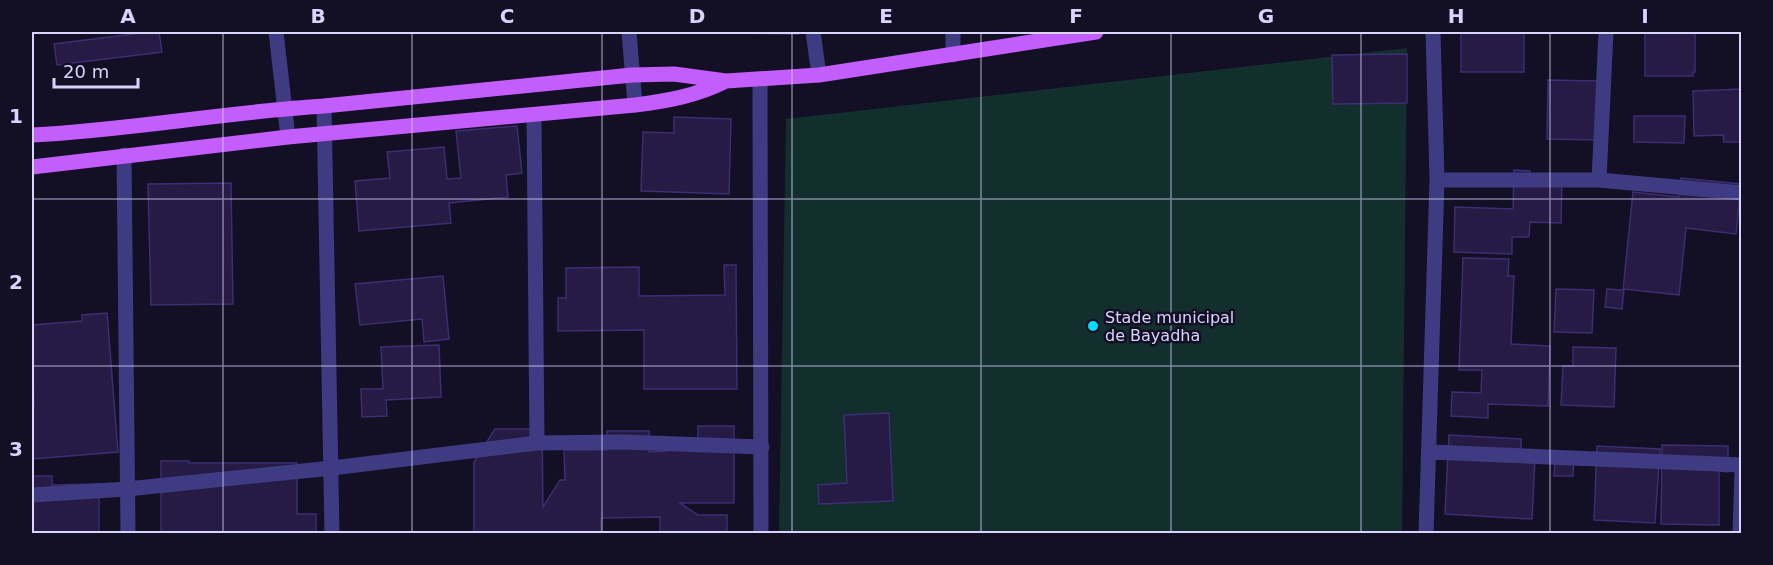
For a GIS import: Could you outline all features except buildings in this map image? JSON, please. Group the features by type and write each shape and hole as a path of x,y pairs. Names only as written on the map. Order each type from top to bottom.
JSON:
{"main road":[{"path":"32,135 122,128 285,109 632,75 674,74 726,81 819,75 1096,32"},
{"path":"32,167 288,137 635,105 704,92 726,81"}],"street":[{"path":"276,32 288,137"},
{"path":"629,32 635,105"},
{"path":"813,32 819,75"},
{"path":"953,32 953,55"},
{"path":"1426,534 1437,180 1433,32"},
{"path":"1599,180 1606,32"},
{"path":"760,79 761,534"},
{"path":"324,106 332,534"},
{"path":"534,115 537,443"},
{"path":"124,155 128,534"},
{"path":"1437,180 1599,180 1742,193"},
{"path":"32,495 127,489 332,468 537,443 622,442 762,447"},
{"path":"1430,452 1742,465"},
{"path":"1740,534 1742,470"}],"green space":[{"name":"Stade municipal de Bayadha","path":"1407,48 1402,533 779,534 786,119"}],"place":[{"name":"Stade municipal de Bayadha","path":"1093,326"}]}
